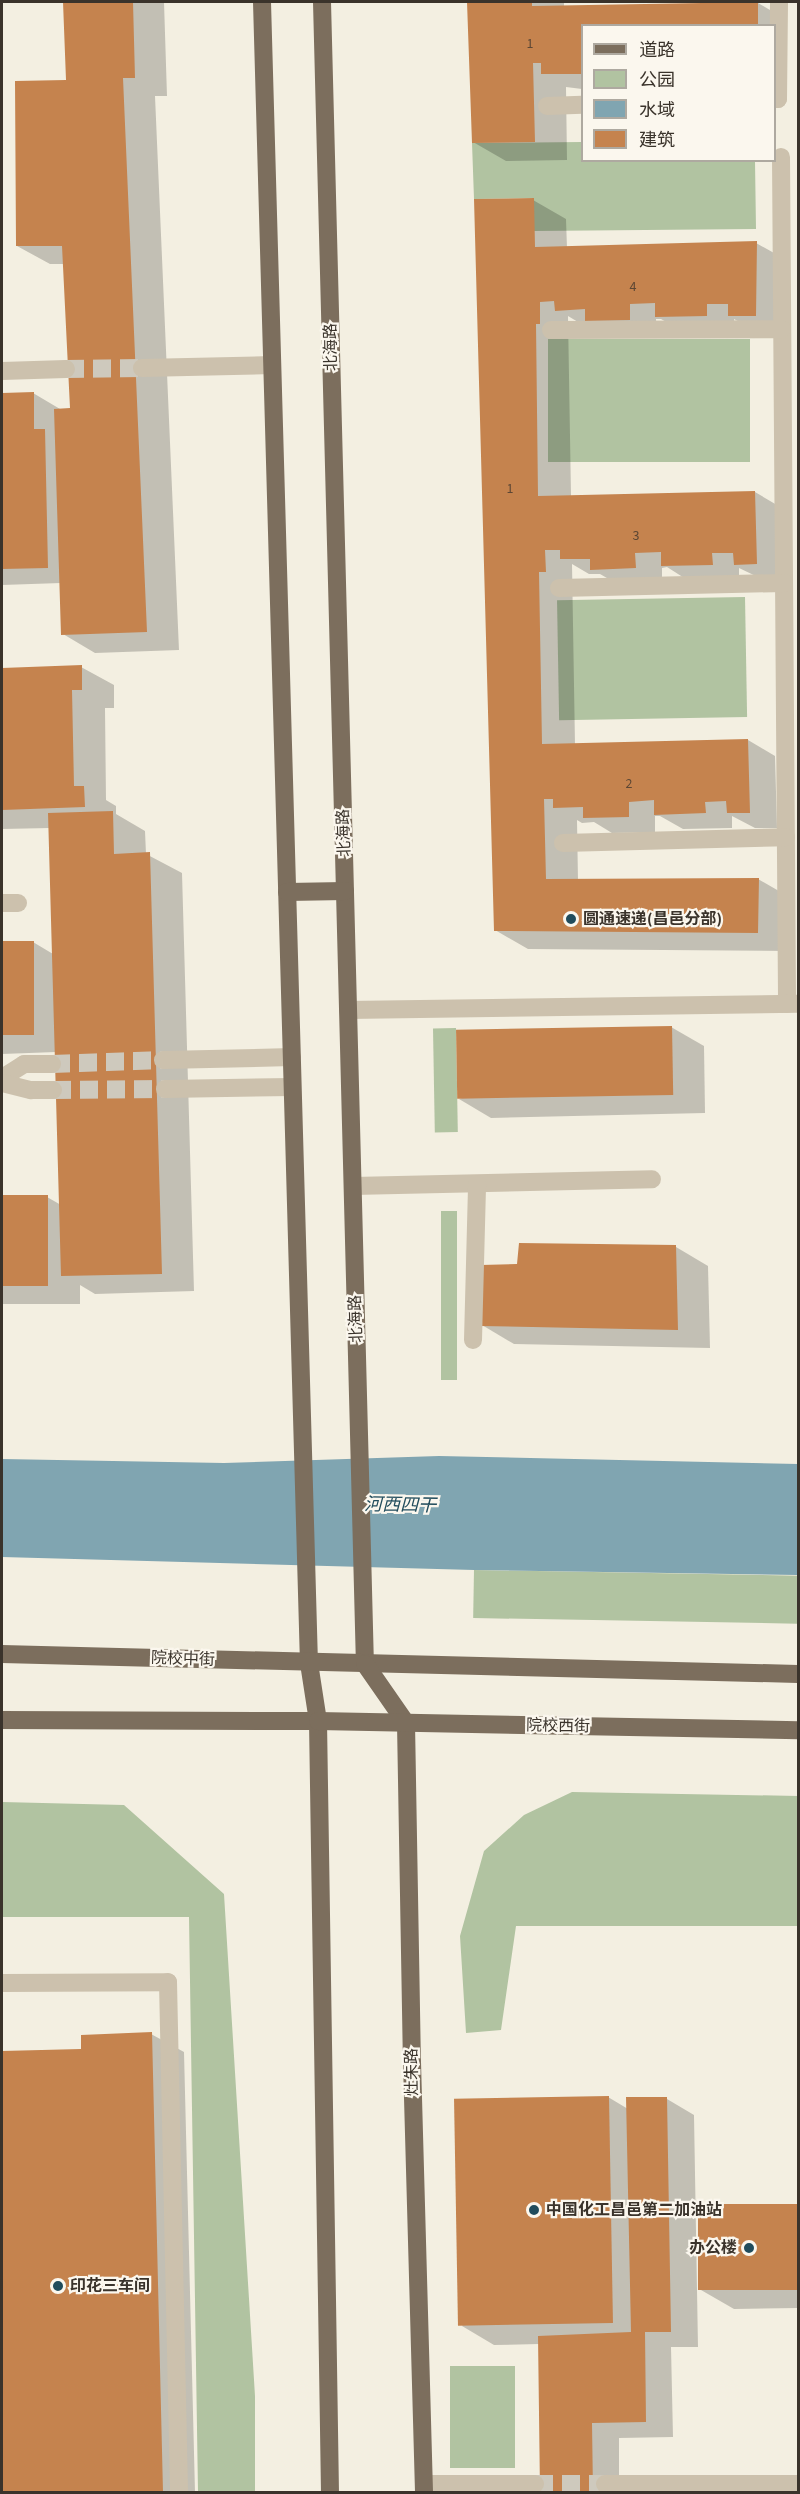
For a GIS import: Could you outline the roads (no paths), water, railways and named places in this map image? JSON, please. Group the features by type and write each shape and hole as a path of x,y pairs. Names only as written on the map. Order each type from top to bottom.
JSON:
{"main road":[{"path":"262,2 306,1578 309,1663 318,1721 330,2493"},
{"name":"北海路","path":"322,2 365,1664"},
{"path":"287,892 345,891"},
{"name":"院校中街","path":"2,1654 365,1664"},
{"path":"365,1664 798,1674"},
{"path":"365,1664 406,1723"},
{"path":"2,1720 318,1721"},
{"name":"院校西街","path":"318,1721 798,1730"},
{"name":"灶朱路","path":"406,1723 412,2062 424,2488"}],"street":[{"path":"776,99 778,99 779,2"},
{"path":"547,106 581,105"},
{"path":"348,1010 793,1004 786,837 781,157"},
{"path":"551,330 782,329"},
{"path":"142,368 272,365"},
{"path":"2,371 66,369"},
{"path":"559,588 784,583"},
{"path":"563,843 786,837"},
{"path":"163,1060 292,1057"},
{"path":"2,1078 24,1064 52,1064"},
{"path":"2,1083 31,1090 53,1090"},
{"path":"165,1089 292,1087"},
{"path":"352,1186 652,1179"},
{"path":"473,1340 477,1184"},
{"path":"2,1983 168,1982 179,2493"},
{"path":"424,2488 535,2484"},
{"path":"605,2484 798,2484"}],"water":[{"name":"河西四干","path":"439,1456 798,1464 798,1575 474,1570 2,1557 2,1459 224,1463"}],"tunnel":[{"path":"66,369 142,368"},
{"path":"52,1064 163,1060"},
{"path":"53,1090 165,1089"},
{"path":"535,2484 605,2484"}],"place":[{"name":"圆通速递(昌邑分部)","path":"571,919"},
{"name":"中国化工昌邑第二加油站","path":"534,2210"},
{"name":"办公楼","path":"749,2248"},
{"name":"印花三车间","path":"58,2286"}]}
